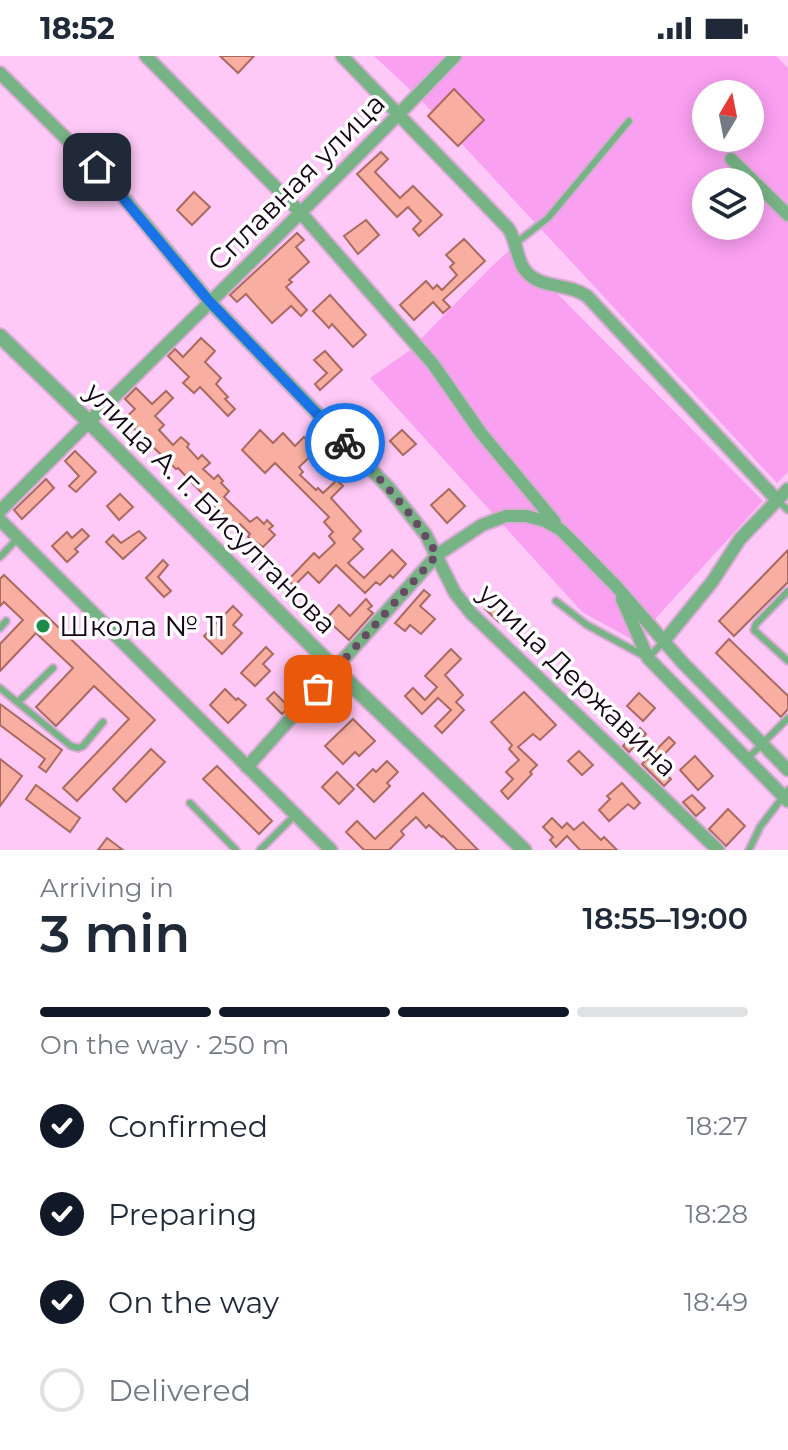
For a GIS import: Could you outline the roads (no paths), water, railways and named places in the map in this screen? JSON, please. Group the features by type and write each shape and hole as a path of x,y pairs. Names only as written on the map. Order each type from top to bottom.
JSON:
{"street":[{"path":"146,56 301,213 433,364 481,433 561,530 788,770"},
{"path":"342,56 508,228 516,243 521,265 533,279 569,287 587,296 777,500"},
{"name":"Сплавная улица","path":"0,511 455,56"},
{"name":"улица Державина","path":"0,73 114,186 209,301 389,488 426,535 455,593 471,613 718,850"},
{"path":"731,159 788,215"},
{"name":"улица А. Г. Бисултанова","path":"0,336 336,670 524,850"},
{"path":"664,641 712,582 740,539 788,489"},
{"path":"247,767 437,555 482,525 506,516 526,516 545,521 561,530"},
{"path":"0,520 331,850"},
{"path":"615,585 648,658 786,795"}],"lane":[{"path":"516,243 548,218 629,121"},
{"path":"777,500 788,510"},
{"path":"0,557 18,538"},
{"path":"788,591 756,624 754,630 788,661"},
{"path":"556,601 587,625 648,658 664,641"},
{"path":"0,628 6,621"},
{"path":"18,702 53,668"},
{"path":"0,688 71,746 83,746 103,722"},
{"path":"747,759 788,718"},
{"path":"749,850 760,827 786,795"},
{"path":"190,803 236,850"},
{"path":"260,850 295,815"}],"place":[{"name":"Школа № 11","path":"43,626"}]}
